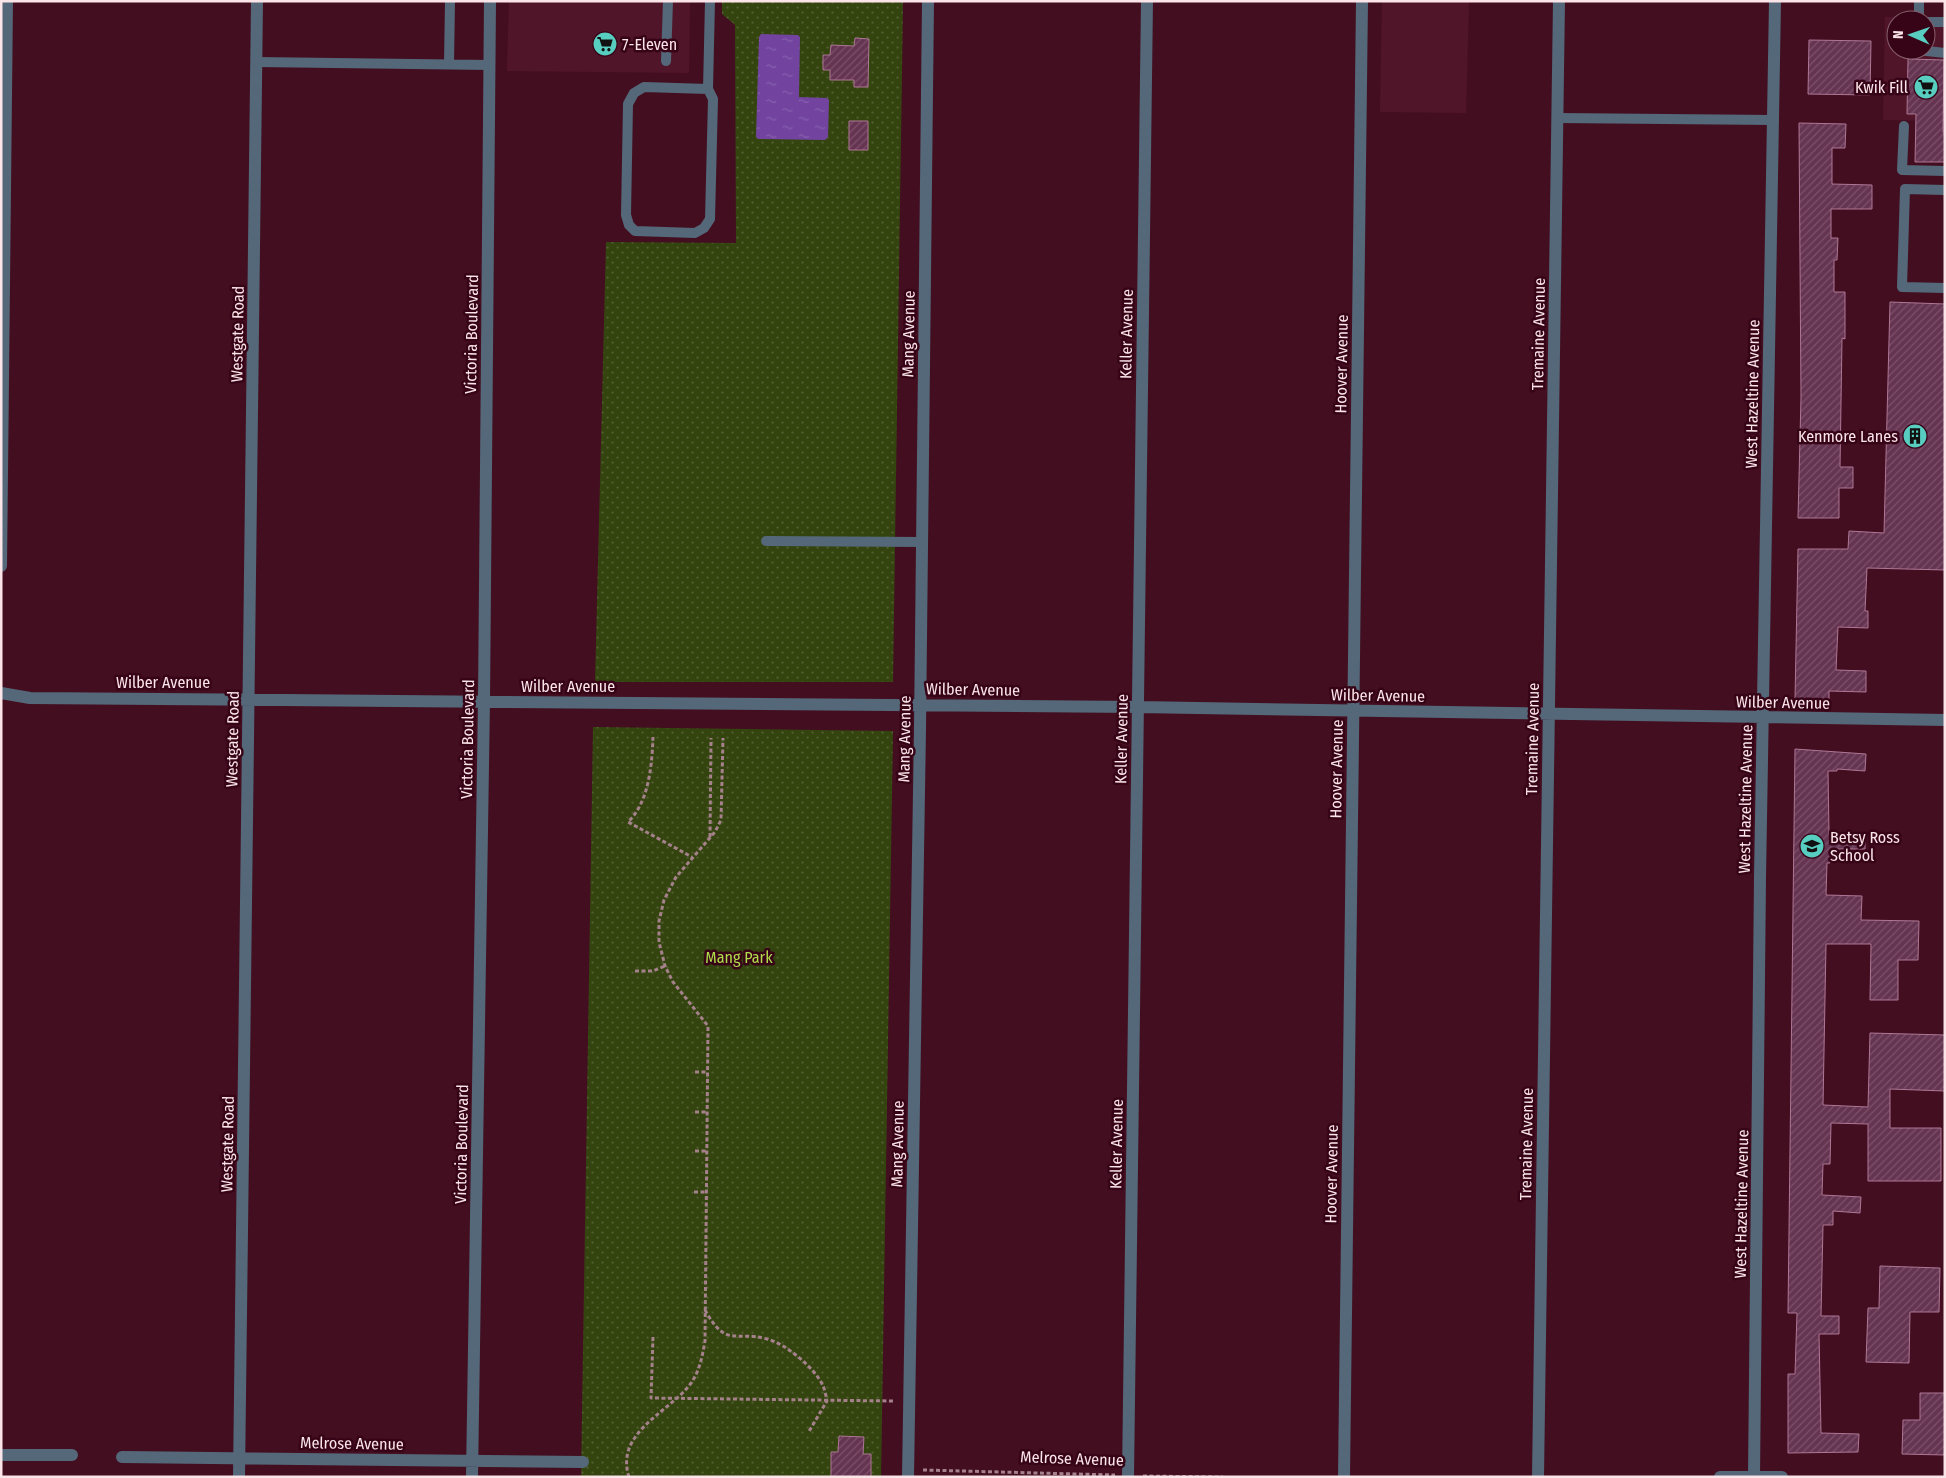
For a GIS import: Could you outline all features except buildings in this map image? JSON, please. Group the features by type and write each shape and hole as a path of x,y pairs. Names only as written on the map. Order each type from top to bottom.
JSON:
{"street":[{"path":"1,566 7,1"},
{"name":"Westgate Road","path":"239,1477 258,1"},
{"name":"Victoria Boulevard","path":"472,1477 484,701 490,1"},
{"name":"Mang Avenue","path":"908,1477 921,705 928,1"},
{"name":"Keller Avenue","path":"1128,1476 1147,1"},
{"name":"Hoover Avenue","path":"1344,1477 1362,1"},
{"name":"Tremaine Avenue","path":"1538,1477 1559,1"},
{"name":"West Hazeltine Avenue","path":"1754,1476 1763,718 1775,1"},
{"name":"Wilber Avenue","path":"1,693 30,698 1138,707 1945,720"},
{"path":"1,1455 72,1455"},
{"name":"Melrose Avenue","path":"122,1458 583,1462"},
{"path":"1720,1477 1782,1477"}],"lane":[{"path":"449,64 450,1"},
{"path":"666,61 668,1"},
{"path":"708,89 644,87 634,93 628,104 626,216 629,225 635,231 696,233 704,228 710,219 713,99 708,89 710,1"},
{"path":"257,62 490,65"},
{"path":"1557,118 1773,120"},
{"path":"1904,126 1902,170 1945,171"},
{"path":"1945,190 1905,189 1902,286 1945,288"},
{"path":"766,541 922,542"}],"path":[{"path":"653,737 652,763 642,800 636,814 628,822 692,857"},
{"path":"710,837 711,738"},
{"path":"629,1477 626,1460 635,1437 646,1423 676,1399 697,1373 704,1341 708,1026 673,982 665,966 659,942 659,921 664,900 676,877 710,837 721,820 723,805 723,738"},
{"path":"634,971 653,971 665,966"},
{"path":"695,1072 707,1072"},
{"path":"695,1112 707,1112"},
{"path":"694,1151 706,1151"},
{"path":"694,1192 706,1192"},
{"path":"705,1310 714,1326 726,1334 767,1339 800,1358 823,1385 827,1401 808,1433"},
{"path":"653,1338 651,1398 893,1401"},
{"name":"Melrose Avenue","path":"921,1470 1223,1477"}],"shaded area":[{"path":"509,1 690,1 689,73 507,71"},
{"path":"1382,1 1469,2 1466,113 1380,112"},
{"path":"1885,17 1886,60 1936,60 1936,18 1945,18 1945,121 1883,120"}],"green space":[{"path":"722,1 903,1 893,682 595,682 606,242 736,243 735,25 722,14"},
{"name":"Mang Park","path":"593,727 893,731 881,1477 581,1477"}],"water":[{"path":"761,34 798,35 800,37 799,97 827,98 829,100 828,137 825,140 758,139 756,137 759,37"}],"place":[{"name":"7-Eleven","path":"605,44"},
{"name":"Kwik Fill","path":"1926,87"},
{"name":"Kenmore Lanes","path":"1915,436"},
{"name":"Betsy Ross School","path":"1812,846"}]}
